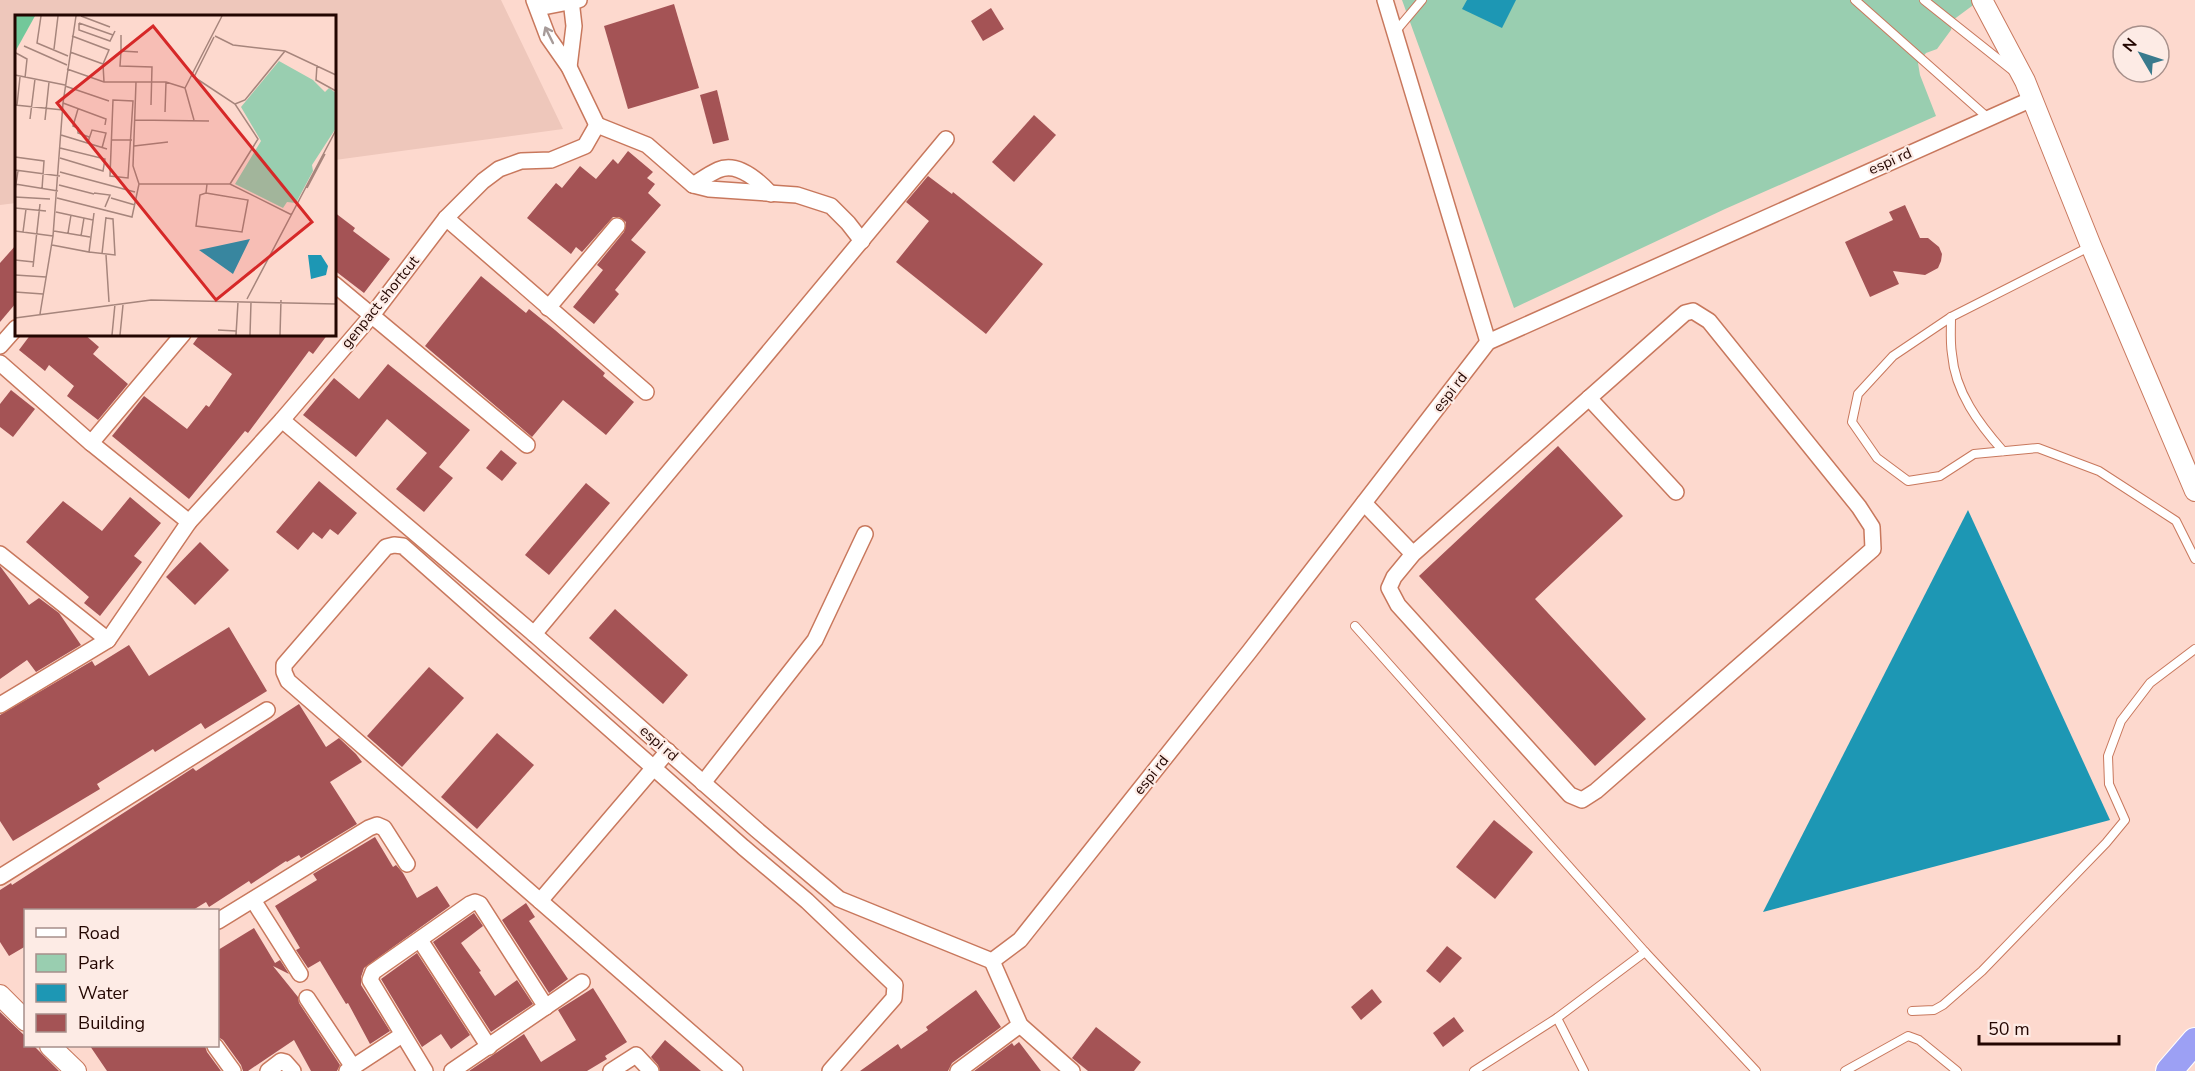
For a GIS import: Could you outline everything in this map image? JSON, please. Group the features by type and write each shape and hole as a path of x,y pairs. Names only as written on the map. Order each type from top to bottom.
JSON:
{"highway":[{"path":"2169,1071 2195,1041"}],"street":[{"path":"1384,0 1488,342"},
{"path":"1982,0 2028,90 2091,246 2195,490"},
{"path":"569,66 574,26 574,1 536,4 548,37 569,66 597,125 632,137 647,145 693,185 709,189 797,195 831,206 849,222 862,242"},
{"name":"espi rd","path":"282,420 576,670 757,830 839,899 993,961 1020,940 1248,652 1488,342 1987,117 2028,90"},
{"name":"genpact shortcut","path":"108,640 189,522 282,420 373,314 447,218 483,181 499,169 520,160 551,160 585,147 597,125"},
{"path":"534,634 946,139"},
{"path":"693,185 719,169 734,167 749,175 771,194"},
{"path":"447,218 646,392"},
{"path":"548,308 617,226"},
{"path":"336,286 373,314 527,445"},
{"path":"1693,311 1709,321 1859,507 1872,527 1872,549 1596,791 1582,800 1570,795 1398,605 1389,588 1413,554 1685,314 1693,311"},
{"path":"0,346 15,329"},
{"path":"91,443 181,336"},
{"path":"0,363 91,443 189,522"},
{"path":"1589,398 1677,492"},
{"path":"1364,503 1413,554"},
{"path":"704,783 815,640 865,534"},
{"path":"735,1071 288,681 284,665 386,547 403,546 653,769 807,901 894,985 896,992 894,999 830,1071"},
{"path":"0,554 108,640 0,705"},
{"path":"541,669 555,652"},
{"path":"562,687 576,670"},
{"path":"0,877 267,710"},
{"path":"540,901 668,751"},
{"path":"219,920 377,825 384,828 407,864"},
{"path":"743,848 757,830"},
{"path":"807,901 821,884"},
{"path":"253,900 300,974"},
{"path":"425,1071 370,981 373,972 470,903 480,904 546,1007"},
{"path":"420,940 489,1047"},
{"path":"993,961 1020,1025 1072,1071"},
{"path":"452,1071 582,982"},
{"path":"0,995 24,1019"},
{"path":"307,998 350,1069 402,1035"},
{"path":"958,1071 1020,1025"},
{"path":"51,1047 74,1070"},
{"path":"217,1047 233,1071"},
{"path":"611,1071 636,1055 651,1071"},
{"path":"268,1071 281,1060 293,1071"}],"lane":[{"path":"1394,33 1422,0"},
{"path":"1855,0 1987,117"},
{"path":"1924,0 2028,90"},
{"path":"2091,246 1951,317 1893,356 1858,394 1852,422 1877,458 1908,481 1940,476 1974,454 2038,448 2099,471 2176,521 2195,559"},
{"path":"1951,317 1952,355 1961,392 1987,433 2003,451"},
{"path":"1355,626 1646,952 1756,1071"},
{"path":"1912,1011 1934,1010 1943,1005 1982,971 2106,843 2125,820 2109,783 2108,756 2121,721 2150,683 2195,649"},
{"path":"1474,1071 1557,1018 1646,952"},
{"path":"1557,1018 1584,1071"},
{"path":"1845,1071 1908,1036 1919,1040 1957,1071"}],"shaded area":[{"path":"0,0 501,0 563,129 336,160 336,15 15,15 15,203 0,205"}],"green space":[{"path":"1402,0 1975,0 1976,3 1953,20 1951,30 1937,49 1926,53 1918,63 1920,75 1936,116 1725,209 1514,308"}],"water":[{"path":"1467,0 1516,0 1502,28 1462,9"},
{"path":"1968,510 2110,820 1763,912"}],"building":[{"path":"674,4 699,88 628,109 604,26"},
{"path":"991,8 1004,29 983,41 971,21"},
{"path":"717,90 729,140 713,144 700,95"},
{"path":"1034,115 1056,135 1014,182 992,162"},
{"path":"628,151 653,172 647,178 655,184 648,193 661,205 631,240 646,252 615,290 619,294 594,324 573,307 603,270 597,265 624,232 626,222 619,217 613,217 582,252 576,247 571,254 527,218 556,183 562,188 580,166 596,179 613,159 618,164"},
{"path":"928,176 952,194 953,192 1043,264 986,334 896,262 929,221 906,202"},
{"path":"1905,205 1920,238 1928,238 1939,247 1942,254 1941,261 1938,268 1925,275 1893,271 1899,284 1870,297 1845,242 1893,220 1889,212"},
{"path":"336,214 355,228 353,231 390,259 364,293 336,272"},
{"path":"15,246 15,304 0,322 0,263"},
{"path":"481,276 526,313 529,309 555,330 605,373 603,376 634,402 606,435 563,400 532,437 425,346"},
{"path":"30,336 86,336 99,347 93,354 128,384 98,420 67,396 74,386 49,365 45,371 19,350"},
{"path":"199,336 326,336 313,354 309,351 248,433 245,431 189,499 112,436 144,396 187,429 206,405 209,407 232,374 193,344"},
{"path":"388,364 470,430 439,467 453,478 424,512 396,489 427,453 387,419 356,457 303,415 334,378 359,399"},
{"path":"11,390 35,409 13,437 0,427 0,404"},
{"path":"1558,446 1623,516 1535,599 1646,719 1595,766 1419,576"},
{"path":"501,450 517,463 502,481 486,468"},
{"path":"319,481 357,513 338,535 330,529 322,539 313,532 298,550 276,532"},
{"path":"586,483 610,503 549,575 525,555"},
{"path":"130,497 161,523 134,556 142,562 100,616 84,603 89,597 26,542 63,501 102,531"},
{"path":"200,542 229,570 195,605 166,577"},
{"path":"0,566 29,605 39,598 59,613 81,645 36,672 27,660 0,679"},
{"path":"615,609 688,675 663,704 589,638"},
{"path":"229,627 267,691 205,729 201,723 155,752 153,749 97,784 100,789 13,841 0,821 0,715 92,661 95,666 129,645 149,676"},
{"path":"429,667 464,698 402,767 367,736"},
{"path":"299,704 326,747 339,738 362,762 330,782 357,824 301,858 299,855 286,861 251,884 249,881 209,907 206,902 195,909 24,909 24,947 9,956 0,942 0,890 11,883 12,885 193,768 196,771"},
{"path":"497,733 534,765 477,829 441,797"},
{"path":"1494,820 1533,852 1495,899 1456,867"},
{"path":"375,837 393,867 396,865 403,873 417,898 437,886 450,906 364,968 361,985 390,1031 370,1044 348,1003 346,1004 320,961 308,968 296,950 300,948 275,906 317,880 313,874"},
{"path":"526,903 535,917 529,921 568,979 549,993 502,920"},
{"path":"474,913 483,926 461,943 481,971 479,972 495,996 517,980 533,1004 491,1032 433,942"},
{"path":"254,928 275,963 280,960 289,974 273,966 298,997 299,1003 340,1065 337,1071 311,1071 294,1040 248,1071 243,1071 241,1065 219,1038 219,949"},
{"path":"1447,946 1462,958 1440,983 1426,971"},
{"path":"417,953 470,1035 451,1049 441,1034 422,1047 381,979"},
{"path":"593,988 627,1042 605,1056 607,1059 587,1071 469,1071 524,1034 541,1062 576,1040 558,1010"},
{"path":"1372,989 1382,1002 1361,1020 1351,1007"},
{"path":"976,990 1001,1027 952,1063 948,1071 860,1071 898,1044 901,1049 928,1030 926,1027"},
{"path":"0,1012 24,1035 24,1047 35,1047 59,1071 0,1071"},
{"path":"1454,1017 1464,1031 1443,1047 1433,1033"},
{"path":"1096,1027 1141,1062 1134,1071 1088,1071 1072,1058"},
{"path":"665,1040 701,1071 660,1071 651,1057"},
{"path":"1019,1042 1041,1071 974,1071 1012,1043 1014,1046"},
{"path":"91,1047 205,1047 221,1071 107,1071"}]}
